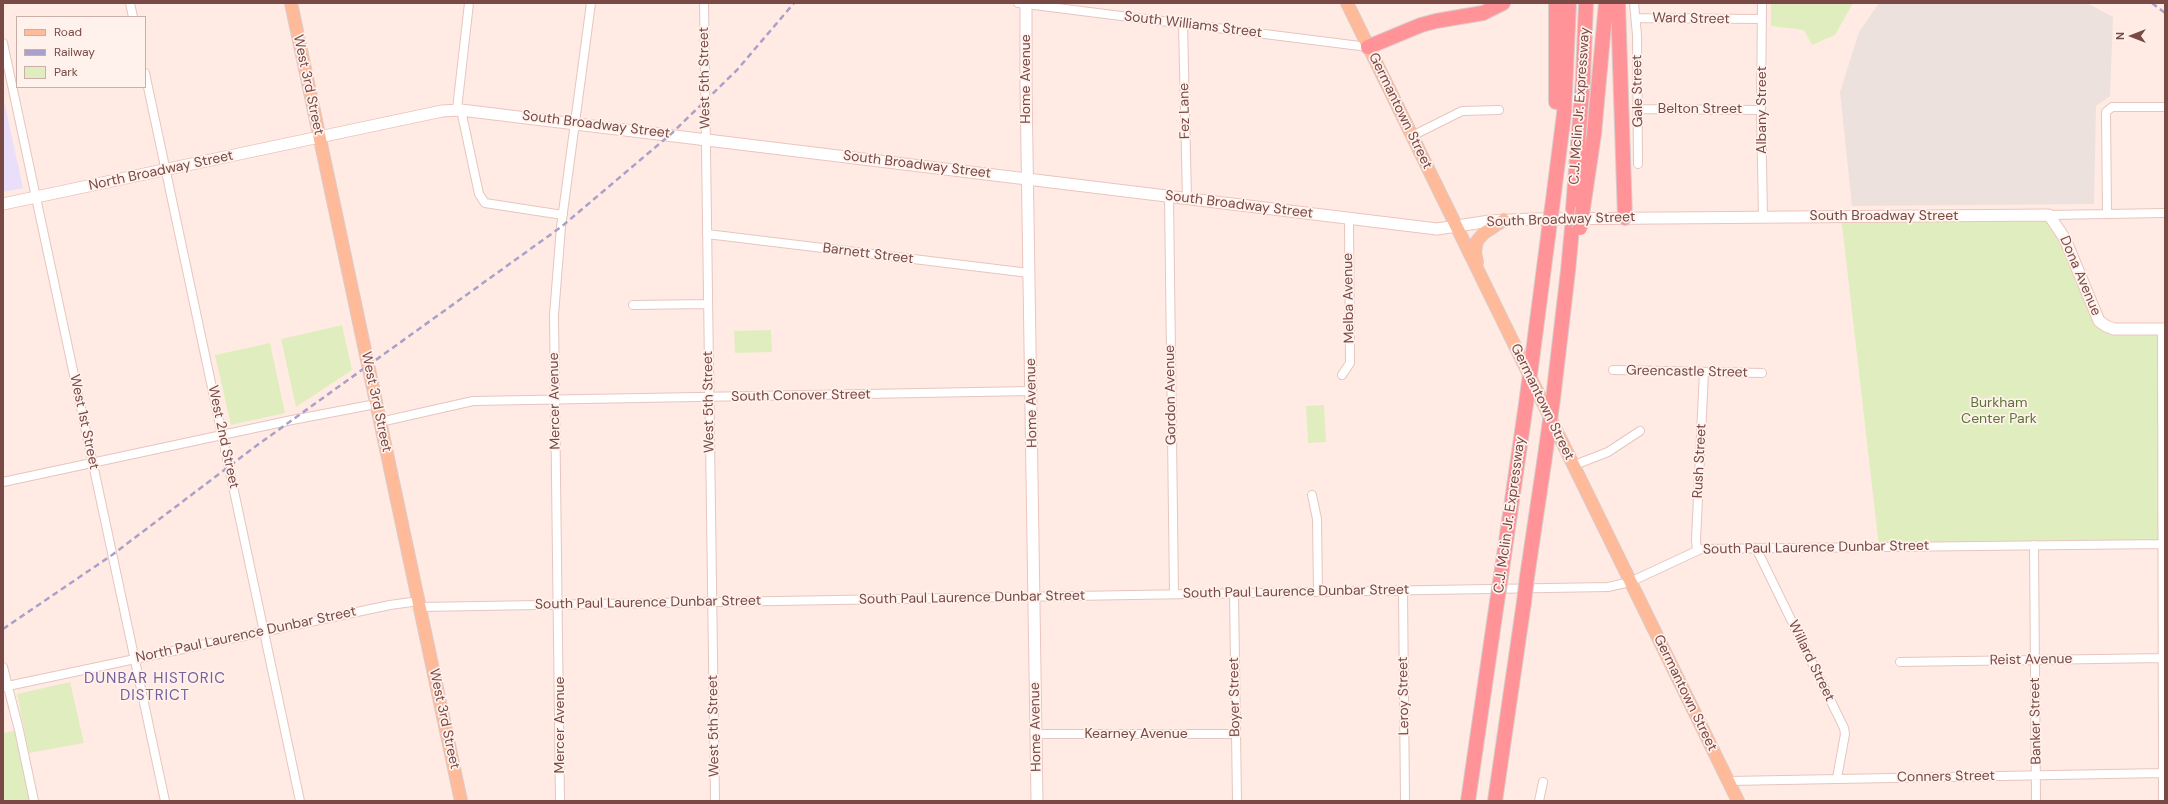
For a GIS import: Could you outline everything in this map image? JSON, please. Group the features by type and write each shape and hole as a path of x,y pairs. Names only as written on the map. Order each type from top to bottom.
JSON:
{"highway":[{"path":"1368,47 1421,25 1483,13 1503,3"},
{"path":"1556,3 1556,175"},
{"name":"C.J. Mclin Jr. Expressway","path":"1468,801 1526,404 1564,114 1569,3"},
{"name":"C.J. Mclin Jr. Expressway","path":"1495,801 1553,399 1568,271 1576,228 1586,3"},
{"path":"1578,208 1594,134 1606,3"},
{"path":"1618,3 1624,218"}],"main road":[{"name":"West 3rd Street","path":"291,3 461,801"},
{"name":"Germantown Street","path":"1347,3 1478,267 1572,466 1738,801"},
{"path":"1478,267 1476,252 1477,241 1484,233 1504,220"}],"street":[{"path":"130,3 133,16"},
{"path":"469,3 459,109 479,194 485,203 563,215"},
{"name":"Mercer Avenue","path":"560,801 554,314 563,215 591,3"},
{"name":"West 5th Street","path":"704,3 715,801"},
{"name":"Ward Street","path":"1634,3 1636,18 1762,20"},
{"name":"Albany Street","path":"1762,3 1761,110 1763,217"},
{"name":"South Williams Street","path":"1022,4 1368,47"},
{"name":"Home Avenue","path":"1022,4 1032,391 1037,801"},
{"name":"Gale Street","path":"1636,18 1638,164"},
{"name":"Fez Lane","path":"1184,24 1187,199"},
{"name":"West 1st Street","path":"3,43 165,801"},
{"name":"West 2nd Street","path":"146,78 300,801"},
{"path":"2107,214 2105,114 2107,110 2112,107 2165,106"},
{"name":"South Broadway Street","path":"319,137 442,110 459,109 706,138 1437,229 1456,225 1504,220 2165,213"},
{"name":"Belton Street","path":"1638,109 1761,110"},
{"path":"1412,136 1462,111 1499,110"},
{"name":"North Broadway Street","path":"3,204 319,137"},
{"name":"Gordon Avenue","path":"1169,196 1174,594"},
{"name":"Dona Avenue","path":"2049,214 2065,239 2099,321 2114,329 2164,329"},
{"name":"Melba Avenue","path":"1342,376 1350,363 1349,219"},
{"name":"Barnett Street","path":"707,234 1029,273"},
{"path":"633,305 708,304"},
{"path":"2163,801 2164,329"},
{"name":"Greencastle Street","path":"1613,370 1762,372"},
{"name":"Rush Street","path":"1697,550 1696,540 1704,372"},
{"name":"South Conover Street","path":"380,422 473,401 709,398 1032,391"},
{"path":"3,482 223,434 376,404"},
{"path":"1572,466 1608,452 1640,431"},
{"path":"1312,495 1317,519 1318,592"},
{"name":"South Paul Laurence Dunbar Street","path":"419,604 558,604 1034,598 1174,594 1608,587 1630,582 1697,550 1756,548 2164,544"},
{"name":"Banker Street","path":"2034,545 2036,801"},
{"name":"Willard Street","path":"1756,548 1844,728 1845,734 1837,778"},
{"name":"Leroy Street","path":"1402,591 1405,801"},
{"name":"Boyer Street","path":"1234,594 1237,801"},
{"name":"North Paul Laurence Dunbar Street","path":"6,687 135,658 264,632 419,604"},
{"name":"Reist Avenue","path":"1900,662 2163,658"},
{"path":"3,667 6,687 34,801"},
{"name":"Kearney Avenue","path":"1036,734 1236,734"},
{"name":"Conners Street","path":"1729,781 2163,773"},
{"path":"1540,801 1543,782"}],"shaded area":[{"path":"1879,3 2087,3 2113,17 2110,96 2096,106 2094,204 1852,206 1840,92 1859,32"},
{"path":"3,96 23,188 3,192"}],"green space":[{"path":"1771,3 1853,3 1835,35 1812,45 1804,30 1771,26"},
{"name":"Burkham Center Park","path":"2049,215 2106,326 2162,329 2163,544 1879,547 1841,216"},
{"path":"342,325 352,370 296,407 281,339"},
{"path":"771,330 772,352 735,353 734,331"},
{"path":"270,343 285,413 231,425 215,355"},
{"path":"1324,405 1326,442 1308,443 1306,406"},
{"path":"70,682 84,743 29,753 17,694"},
{"path":"19,730 34,801 3,801 3,733"}],"railway":[{"path":"3,629 112,555 256,446 561,227 671,134 737,70 794,3"},
{"path":"2152,3 2165,13"}],"district":[{"name":"DUNBAR HISTORIC DISTRICT","path":"155,688"}]}
